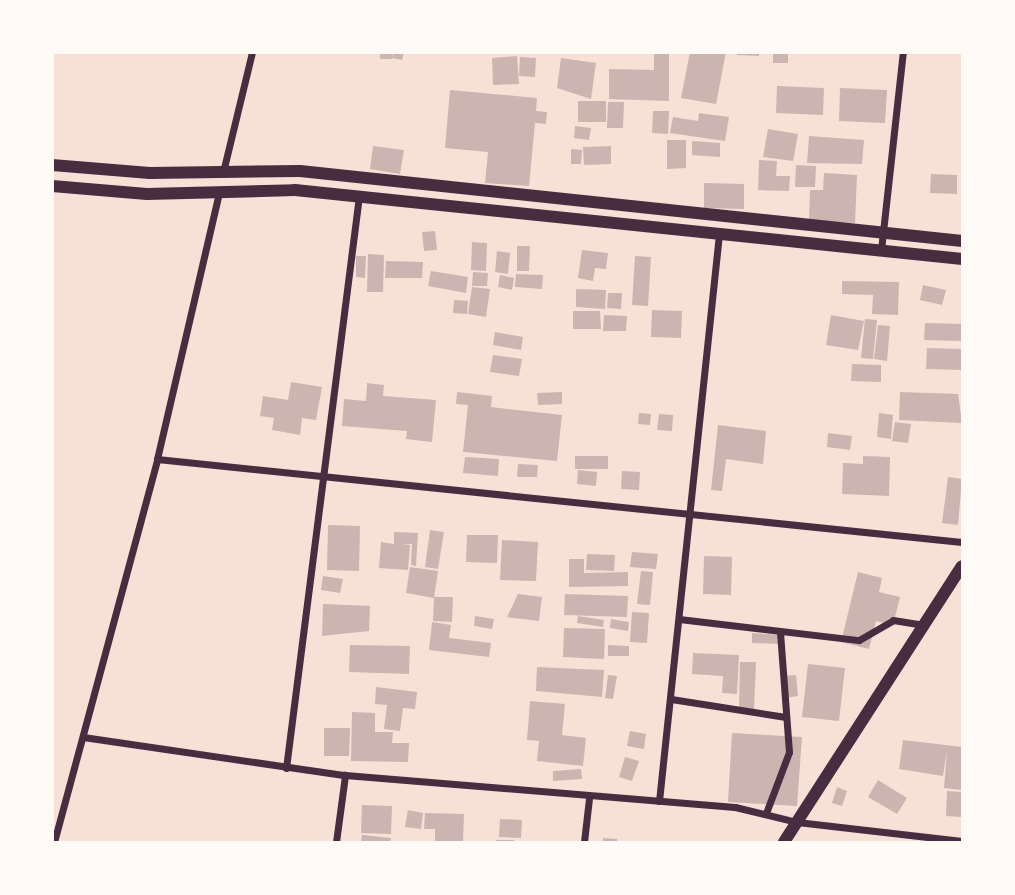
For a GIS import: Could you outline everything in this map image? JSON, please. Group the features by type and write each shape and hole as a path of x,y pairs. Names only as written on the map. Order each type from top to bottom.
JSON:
{"street":[{"path":"223,172 252,52"},
{"path":"881,250 903,52"},
{"path":"52,165 363,176 962,240"},
{"path":"52,187 359,196 962,259"},
{"path":"54,842 158,459 219,192"},
{"path":"286,768 321,477 359,196"},
{"path":"659,801 679,619 686,514 719,234"},
{"path":"158,459 962,542"},
{"path":"784,842 962,566"},
{"path":"679,619 859,640 893,620 923,625"},
{"path":"766,813 786,765 786,717 780,631"},
{"path":"671,699 786,717"},
{"path":"83,737 345,775 589,798 659,801 766,813 797,822 962,841"},
{"path":"336,842 345,775"},
{"path":"584,842 589,798"}],"building":[{"path":"380,52 392,52 392,59 380,59"},
{"path":"393,52 404,52 402,60 392,58"},
{"path":"654,52 669,52 669,101 609,99 609,69 654,70"},
{"path":"690,52 726,52 716,104 681,98"},
{"path":"737,52 759,52 759,56 737,55"},
{"path":"773,52 788,52 788,63 773,63"},
{"path":"517,56 519,84 493,85 492,58"},
{"path":"520,57 536,58 535,77 519,76"},
{"path":"561,58 596,63 591,99 557,88"},
{"path":"777,86 824,88 823,115 776,113"},
{"path":"840,88 887,90 885,123 839,121"},
{"path":"450,90 537,98 536,111 547,112 546,124 535,123 529,186 485,183 488,152 445,148"},
{"path":"578,101 606,101 606,122 578,122"},
{"path":"608,102 624,102 623,128 607,128"},
{"path":"653,111 669,111 668,134 652,133"},
{"path":"699,113 729,117 725,141 670,133 673,117 698,121"},
{"path":"575,126 591,128 589,140 574,138"},
{"path":"768,129 798,134 793,161 763,157"},
{"path":"809,136 864,140 862,164 807,163"},
{"path":"667,140 686,140 686,168 667,169"},
{"path":"692,141 720,143 720,157 692,155"},
{"path":"373,146 404,150 400,174 370,169"},
{"path":"611,146 611,164 584,165 583,147"},
{"path":"571,149 582,150 581,164 571,164"},
{"path":"759,160 777,161 776,176 790,176 789,191 758,190"},
{"path":"796,165 816,166 815,187 795,187"},
{"path":"824,173 857,175 855,223 809,221 810,190 823,190"},
{"path":"931,174 957,175 957,194 930,193"},
{"path":"704,183 744,184 744,209 704,208"},
{"path":"435,231 437,250 424,251 422,232"},
{"path":"472,242 487,243 486,271 471,270"},
{"path":"517,246 530,246 529,271 517,271"},
{"path":"582,250 608,253 606,269 595,268 593,281 578,278"},
{"path":"497,251 510,253 508,274 495,272"},
{"path":"368,254 384,255 383,292 367,292"},
{"path":"356,256 366,256 365,278 356,277"},
{"path":"635,256 651,257 648,306 632,305"},
{"path":"386,261 423,262 422,278 385,278"},
{"path":"431,271 468,277 466,293 428,286"},
{"path":"473,272 488,273 487,286 472,286"},
{"path":"516,274 543,275 542,289 515,287"},
{"path":"500,275 514,278 512,290 498,287"},
{"path":"842,281 899,282 898,315 872,314 873,295 842,294"},
{"path":"923,285 946,290 942,305 920,300"},
{"path":"472,287 490,289 486,317 468,314"},
{"path":"576,289 606,290 605,309 576,307"},
{"path":"608,293 622,293 621,309 607,308"},
{"path":"454,300 468,301 467,314 453,313"},
{"path":"652,310 682,311 681,338 651,337"},
{"path":"573,311 600,311 601,329 573,329"},
{"path":"604,315 627,316 626,331 603,331"},
{"path":"831,315 864,321 858,350 826,345"},
{"path":"865,319 877,320 873,359 861,358"},
{"path":"925,323 962,324 962,341 924,340"},
{"path":"878,325 890,326 887,361 874,359"},
{"path":"495,332 523,337 521,350 493,345"},
{"path":"927,348 962,349 962,370 926,369"},
{"path":"493,355 522,359 519,376 490,372"},
{"path":"852,364 881,365 881,382 851,381"},
{"path":"291,382 322,387 316,420 302,418 300,435 272,430 274,418 260,416 263,396 288,400"},
{"path":"367,383 384,385 383,396 436,400 432,442 406,439 407,431 342,426 344,399 366,401"},
{"path":"457,392 492,396 491,407 562,415 557,461 463,452 468,405 456,404"},
{"path":"562,392 562,404 538,405 537,393"},
{"path":"900,392 958,394 962,423 899,420"},
{"path":"639,413 651,414 650,425 638,424"},
{"path":"879,413 893,415 891,439 877,437"},
{"path":"659,414 673,415 672,431 657,430"},
{"path":"895,422 911,424 908,443 892,441"},
{"path":"718,425 766,431 763,464 726,459 722,491 711,490"},
{"path":"828,433 852,436 850,450 827,447"},
{"path":"575,456 608,456 608,469 575,469"},
{"path":"863,456 890,457 889,496 842,494 843,463 863,464"},
{"path":"465,457 499,459 498,476 463,473"},
{"path":"518,464 538,465 537,477 517,477"},
{"path":"578,470 597,472 596,486 577,484"},
{"path":"622,471 640,472 639,490 621,489"},
{"path":"948,477 962,479 958,525 942,523"},
{"path":"328,525 360,526 359,571 327,570"},
{"path":"430,530 444,532 438,569 425,567"},
{"path":"394,532 418,533 416,566 411,565 412,544 402,544 410,545 408,570 379,568 381,542 394,544"},
{"path":"467,535 498,535 497,563 466,562"},
{"path":"502,540 538,542 536,581 500,580"},
{"path":"632,552 658,554 656,569 630,567"},
{"path":"587,554 615,555 614,571 586,570"},
{"path":"704,556 732,557 731,595 703,594"},
{"path":"569,559 584,559 584,573 628,572 628,586 569,587"},
{"path":"410,567 438,571 434,598 406,593"},
{"path":"641,571 653,572 650,605 637,604"},
{"path":"858,572 882,578 879,592 900,597 893,625 876,621 869,649 841,642"},
{"path":"323,576 343,579 340,593 321,590"},
{"path":"518,594 542,597 539,621 507,617"},
{"path":"565,594 628,596 627,617 564,615"},
{"path":"434,597 453,597 452,622 433,621"},
{"path":"323,604 370,606 369,631 322,636"},
{"path":"632,612 649,613 647,643 630,642"},
{"path":"475,616 494,619 492,629 474,626"},
{"path":"578,616 604,620 603,627 577,623"},
{"path":"611,619 629,622 628,631 610,628"},
{"path":"432,622 451,625 449,638 491,643 489,657 429,650"},
{"path":"564,628 605,629 604,659 563,657"},
{"path":"752,633 783,635 783,644 752,643"},
{"path":"350,645 410,646 409,674 349,672"},
{"path":"608,645 629,646 629,656 608,656"},
{"path":"693,653 739,655 737,694 722,693 723,676 692,674"},
{"path":"740,662 756,662 754,710 739,709"},
{"path":"808,664 845,668 839,721 802,717"},
{"path":"537,667 604,670 602,697 536,691"},
{"path":"608,675 617,676 613,699 605,698"},
{"path":"796,675 798,696 785,698 782,676"},
{"path":"376,687 417,692 415,709 403,708 400,731 384,729 387,705 375,704"},
{"path":"530,701 565,704 562,735 586,738 583,766 537,761 539,741 527,740"},
{"path":"352,712 375,713 375,732 393,732 392,743 409,743 408,762 351,761"},
{"path":"324,728 350,728 349,756 324,756"},
{"path":"630,731 646,734 644,749 627,746"},
{"path":"732,733 802,737 797,806 728,802"},
{"path":"903,740 962,747 962,790 944,788 947,751 943,776 899,769"},
{"path":"625,757 639,761 632,781 619,777"},
{"path":"581,769 582,779 553,781 553,771"},
{"path":"878,780 907,798 897,814 868,797"},
{"path":"837,787 847,791 842,806 832,803"},
{"path":"947,791 962,792 962,817 946,816"},
{"path":"362,805 392,806 391,834 361,833"},
{"path":"408,810 423,813 421,829 405,827"},
{"path":"425,813 464,814 463,842 435,842 435,829 424,829"},
{"path":"500,819 522,820 521,838 499,837"},
{"path":"362,835 391,838 390,842 361,842"},
{"path":"603,838 617,839 617,842 603,842"},
{"path":"514,840 514,842 496,842"}]}
